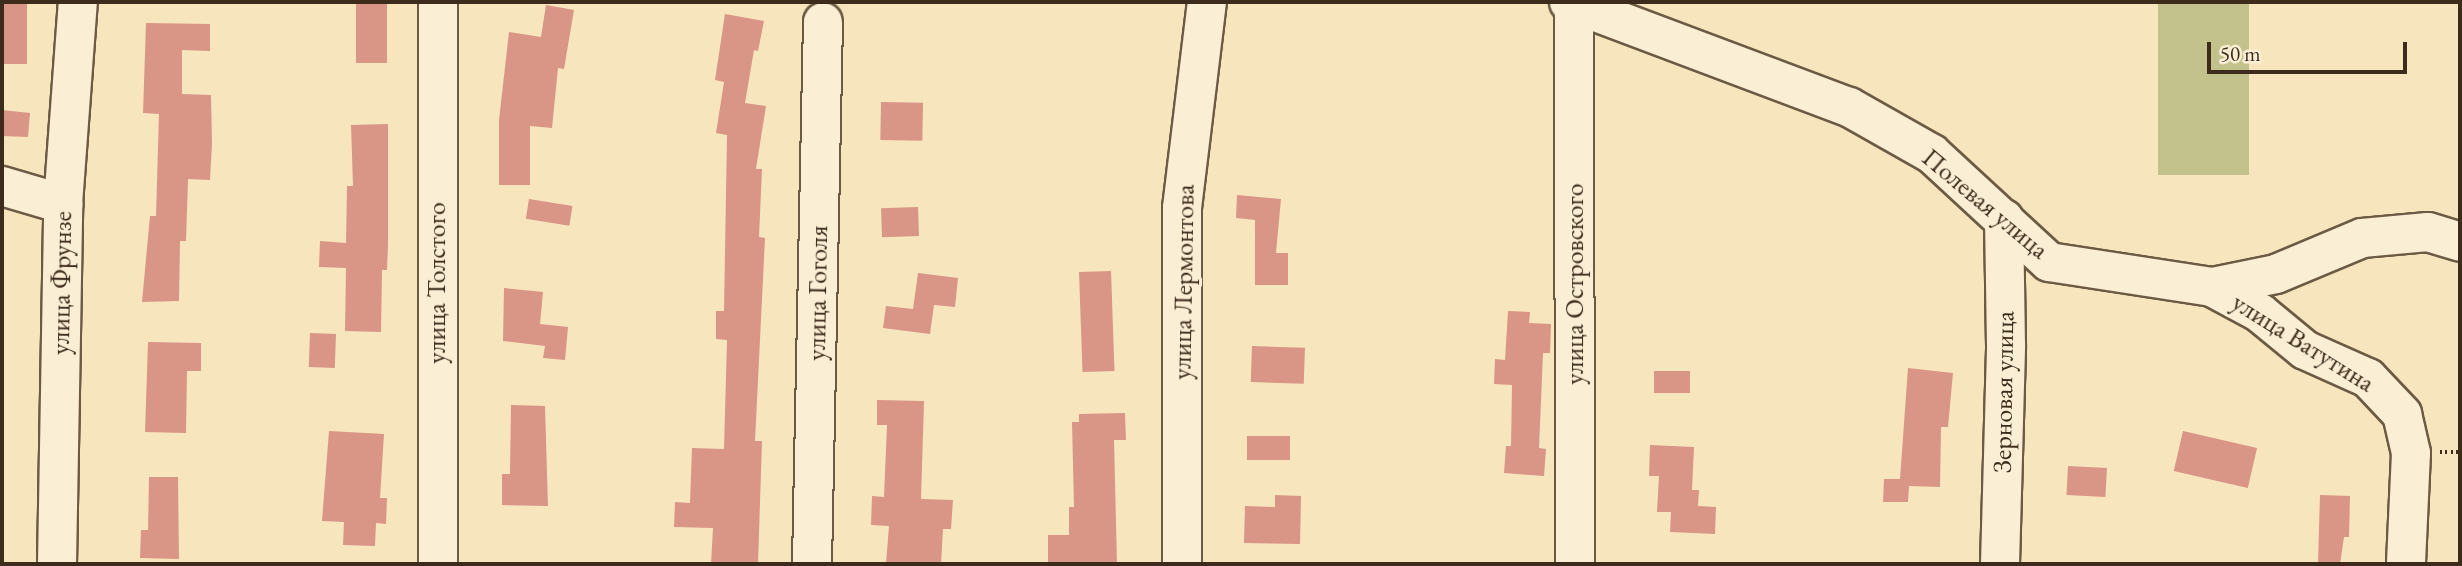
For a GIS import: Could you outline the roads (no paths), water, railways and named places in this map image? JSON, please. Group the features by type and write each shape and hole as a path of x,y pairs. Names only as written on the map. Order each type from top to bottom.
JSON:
{"street":[{"name":"улица Фрунзе","path":"57,564 63,204 78,2"},
{"name":"улица Толстого","path":"438,2 438,564"},
{"name":"улица Лермонтова","path":"1182,564 1182,208 1207,2"},
{"name":"Полевая улица","path":"1572,3 1849,107 1932,154 2049,262 2212,287 2276,274 2362,237 2428,232 2460,242"},
{"name":"улица Островского","path":"1572,3 1575,564"},
{"name":"улица Гоголя","path":"812,564 823,22"},
{"path":"2,187 63,204"},
{"name":"Зерновая улица","path":"2000,564 2004,219"},
{"name":"улица Ватутина","path":"2212,287 2260,313 2305,350 2368,378 2402,414 2411,453 2406,564"}]}
